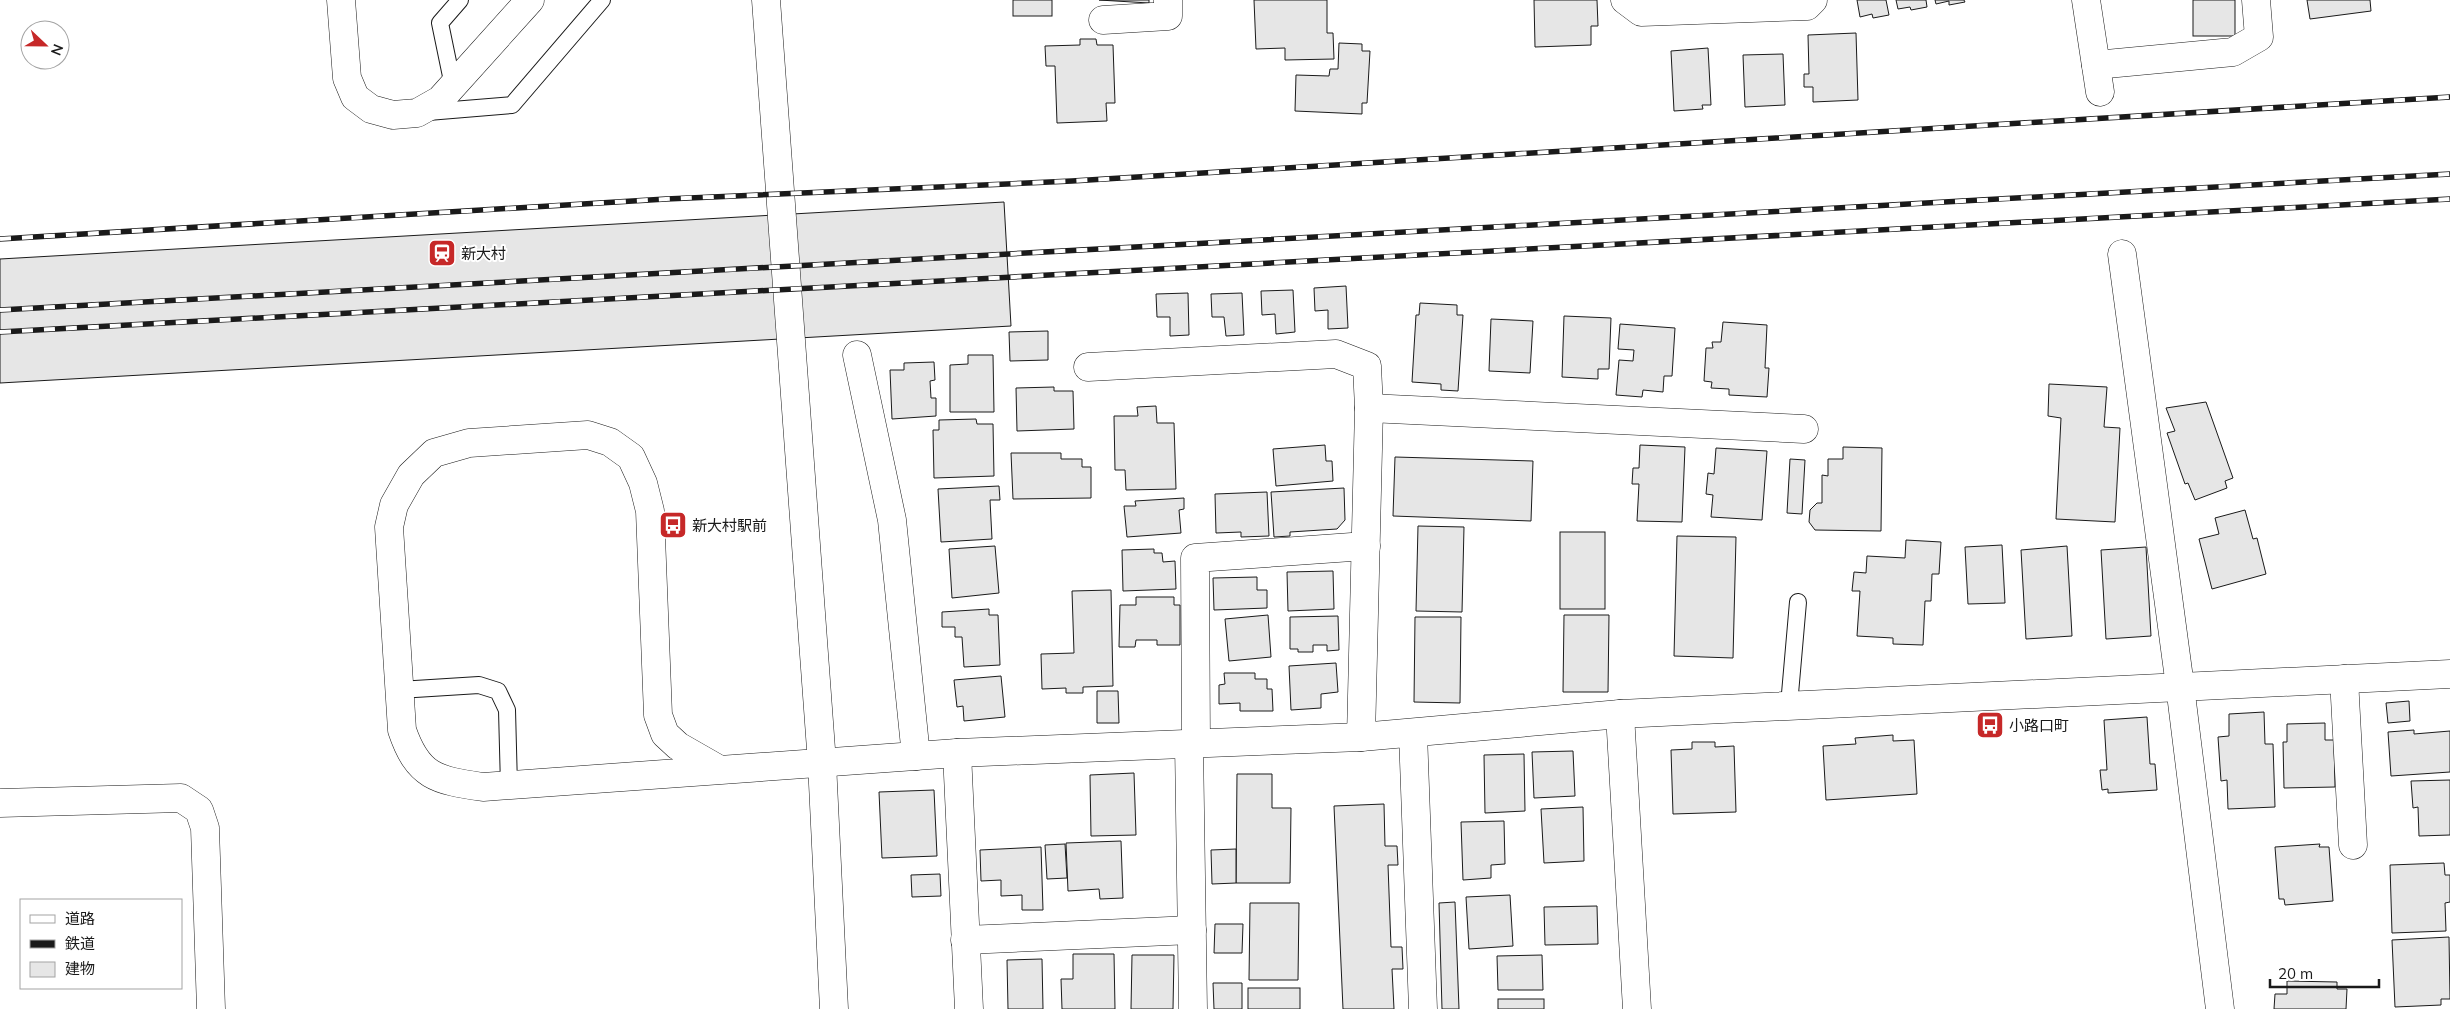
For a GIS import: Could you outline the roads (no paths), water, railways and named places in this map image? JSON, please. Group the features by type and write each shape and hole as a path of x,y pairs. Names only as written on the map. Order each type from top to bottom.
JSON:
{"street":[{"path":"342,0 347,78 355,96 371,109 393,115 417,113 440,100 530,0"},
{"path":"766,0 822,763 834,1009"},
{"path":"1103,20 1168,16 1168,0"},
{"path":"1625,0 1641,12 1807,6 1813,0"},
{"path":"2086,0 2100,92"},
{"path":"2096,65 2232,52 2259,37 2256,0"},
{"path":"2122,254 2180,686 2220,1009"},
{"path":"1088,367 1336,354 1367,366 1370,408 1361,737"},
{"path":"857,355 892,520 916,756"},
{"path":"1370,408 1804,429"},
{"path":"720,770 690,754 665,734 658,715 650,510 644,483 632,458 610,442 588,435 468,443 434,453 410,475 394,504 389,527 402,730 410,753 425,771 452,783 483,787 509,786 957,753 1361,737 1620,714 2450,674"},
{"path":"1193,1009 1192,744 1195,558 1366,546"},
{"path":"2344,679 2352,845"},
{"path":"1620,714 1638,1009"},
{"path":"1414,733 1423,1009"},
{"path":"957,753 969,1009"},
{"path":"0,802 181,798 199,810 204,828 211,1009"},
{"path":"966,940 1192,930"}],"lane":[{"path":"453,86 440,23 460,0"},
{"path":"417,113 512,106 602,0"},
{"path":"1789,705 1798,602"},
{"path":"399,690 479,685 498,691 507,710 509,786"}],"railway":[{"path":"0,239 666,199 1072,181 2450,97"},
{"path":"0,310 2450,174"},
{"path":"0,332 2450,199"}],"place":[{"name":"新大村","path":"442,253"},
{"name":"新大村駅前","path":"673,525"},
{"name":"小路口町","path":"1990,725"}]}
